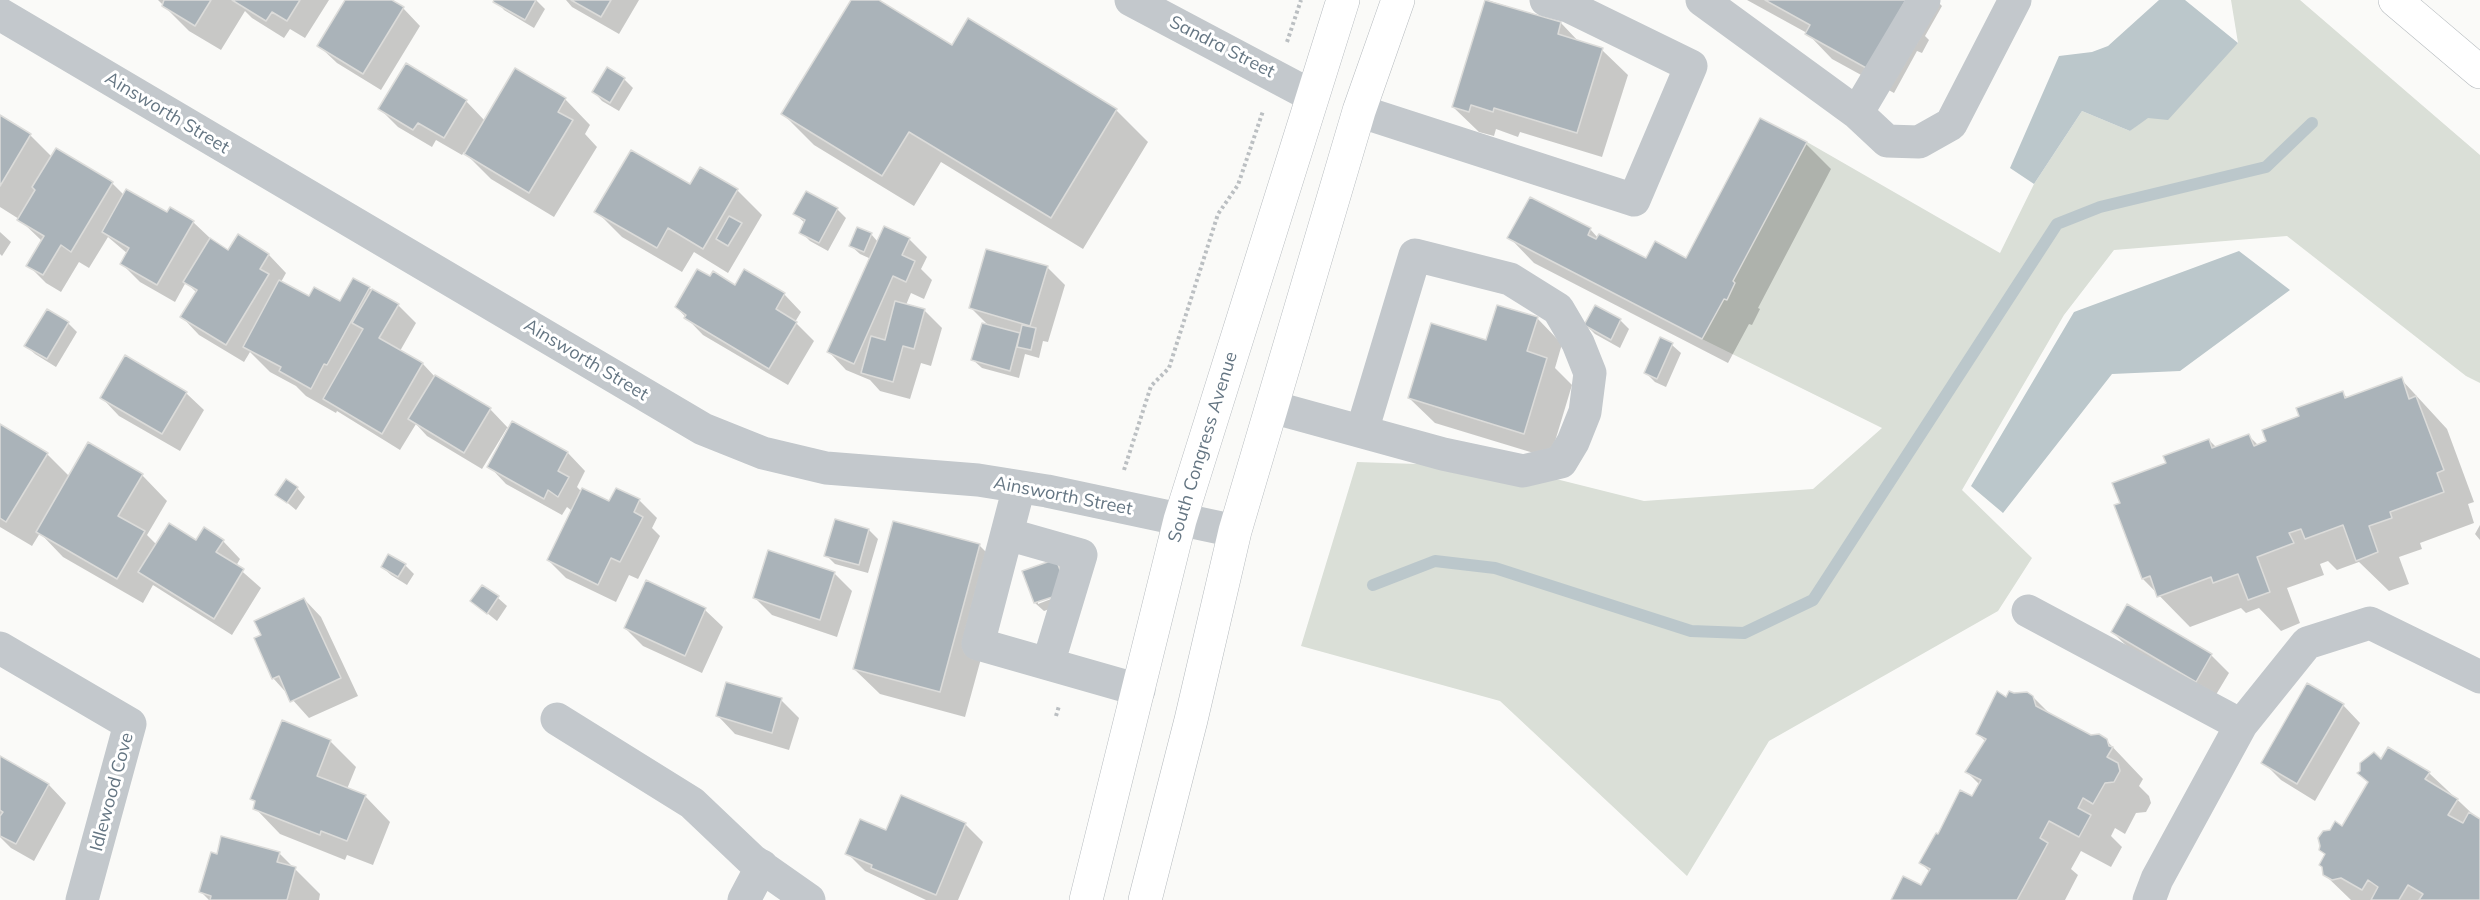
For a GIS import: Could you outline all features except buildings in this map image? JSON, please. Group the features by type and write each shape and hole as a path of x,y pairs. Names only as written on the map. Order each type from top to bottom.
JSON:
{"main road":[{"name":"South Congress Avenue","path":"1086,900 1180,520 1343,0"},
{"path":"1145,900 1236,531 1359,111 1398,0"},
{"path":"2395,0 2480,72"}],"street":[{"name":"Sandra Street","path":"1131,0 1312,96"},
{"path":"1701,0 1857,113 1887,141 1919,142 1951,124 2014,0"},
{"path":"1857,113 1924,0"},
{"path":"1359,111 1634,200 1691,66 1561,2"},
{"name":"Ainsworth Street","path":"0,14 703,429 763,453 826,468 978,480 1236,531"},
{"path":"1272,406 1443,454 1523,471 1561,462 1573,442 1585,412 1590,373 1578,343 1558,309 1510,279 1415,255 1362,431"},
{"path":"1018,487 978,644 1138,690"},
{"path":"1007,534 1081,555 1048,664"},
{"path":"2028,611 2241,725"},
{"path":"2149,900 2157,879 2241,725 2307,643 2370,623 2480,677"},
{"name":"Idlewood Cove","path":"0,648 130,724 82,900"},
{"path":"557,719 692,803 762,866 808,900"},
{"path":"744,900 762,866"}],"path":[{"path":"1285,50 1301,0"},
{"path":"1122,474 1151,386 1169,368 1218,214 1239,185 1265,105"}],"shaded area":[{"path":"2159,0 2185,0 2238,43 2168,120 2148,118 2130,131 2082,111 2034,184 2010,168 2059,56 2092,52 2108,46"},
{"path":"2231,0 2300,0 2480,155 2480,383 2466,376 2287,236 2114,250 2064,315 1962,490 2032,558 1998,611 1769,741 1687,876 1500,701 1301,646 1357,462 1508,467 1644,501 1813,489 1882,428 1702,339 1807,142 2000,253 2034,184 2082,111 2130,131 2238,43"},
{"path":"2239,251 2290,290 2180,371 2112,374 2003,513 1971,486 2074,312"}],"waterway":[{"path":"1373,585 1435,561 1495,568 1691,631 1744,633 1813,600 2057,224 2100,207 2266,167 2312,123"}]}
